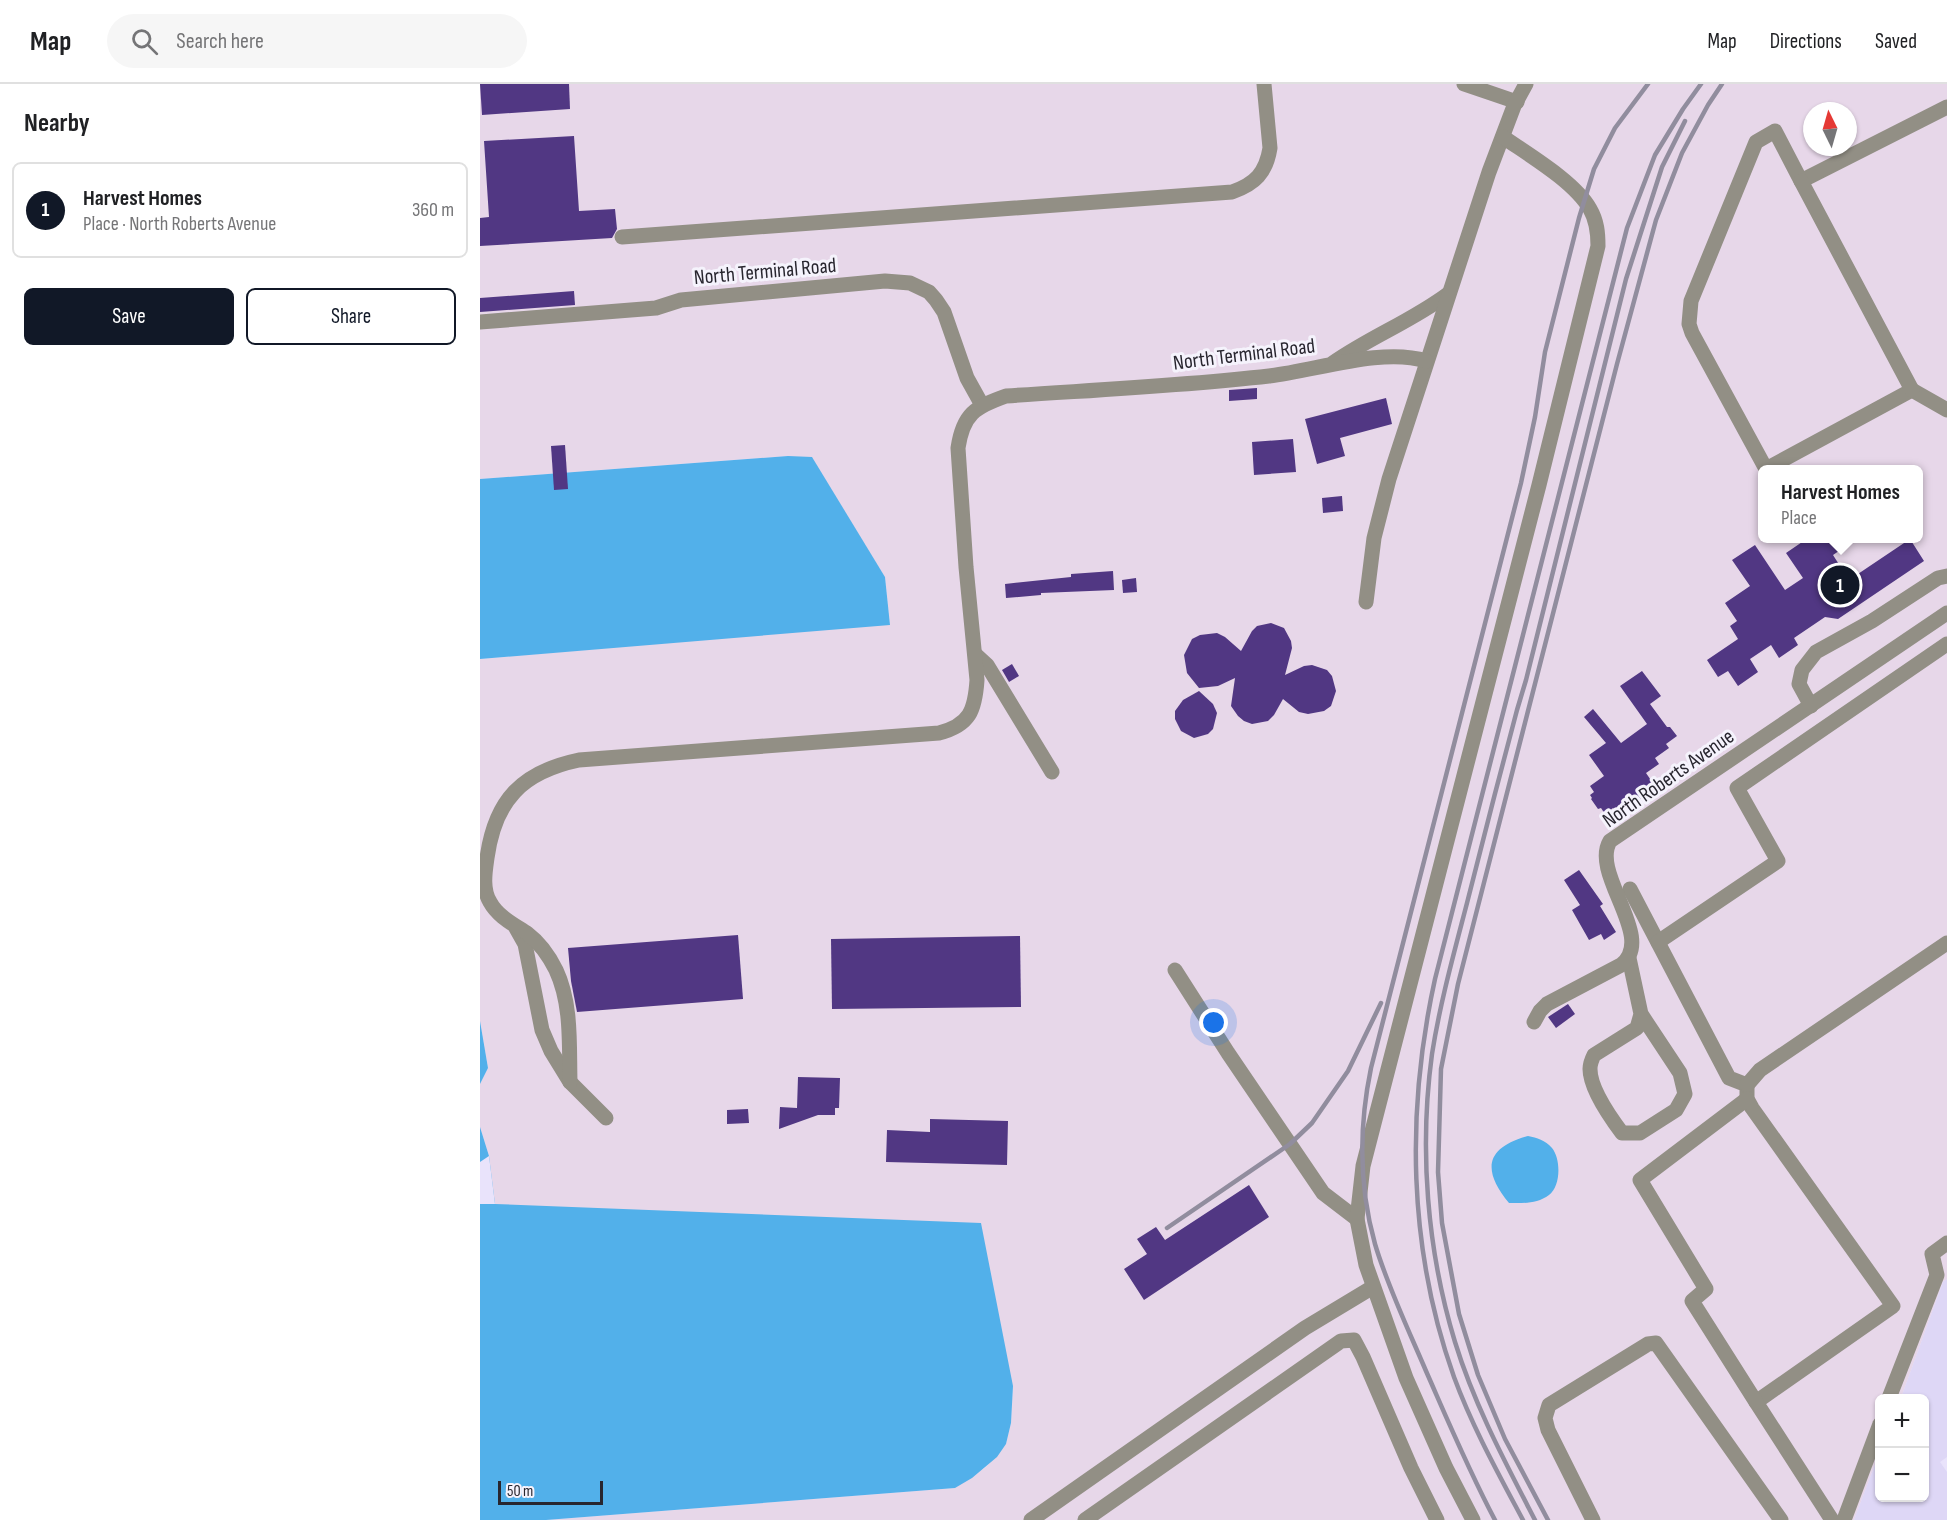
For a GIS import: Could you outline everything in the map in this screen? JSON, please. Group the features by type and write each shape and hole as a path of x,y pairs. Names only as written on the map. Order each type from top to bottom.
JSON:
{"street":[{"path":"622,237 1232,192 1254,182 1268,158 1270,148 1264,84"},
{"path":"1464,84 1518,102"},
{"path":"1366,602 1374,538 1384,495 1489,172 1514,106 1526,84"},
{"path":"1801,182 1947,107"},
{"path":"1764,465 1689,324 1692,301 1756,142 1775,131 1912,390 1947,410"},
{"path":"1473,1520 1446,1468 1410,1388 1373,1287 1362,1249 1357,1220 1363,1166 1539,485 1598,246 1598,230 1591,210 1585,202 1542,163 1503,137"},
{"name":"North Terminal Road","path":"480,322 656,308 681,300 885,281 910,284 929,292 944,312 967,378 982,405 1006,396 1267,376 1311,370 1333,363 1393,356 1426,361"},
{"name":"North Terminal Road","path":"1333,363 1429,309 1448,294"},
{"path":"1773,465 1912,390"},
{"path":"570,1082 569,1024 564,990 556,969 543,948 498,913 487,896 485,872 489,843 493,826 503,806 516,790 542,771 579,760 939,733 963,723 972,711 976,698 977,680 958,448 960,432 970,416 982,405"},
{"path":"1811,706 1799,684 1802,670 1816,652 1872,621 1938,578 1947,576"},
{"name":"North Roberts Avenue","path":"1641,1014 1629,958 1630,925 1605,857 1610,841 1947,613"},
{"path":"1658,942 1778,861 1737,788 1947,644"},
{"path":"975,654 987,665 1052,772"},
{"path":"1630,889 1729,1078 1747,1092 1752,1108 1893,1306 1756,1402"},
{"path":"514,925 525,944 542,1030 551,1051 570,1082 606,1118"},
{"path":"1832,1520 1692,1301 1706,1289 1640,1180 1747,1092 1760,1070 1947,943"},
{"path":"1534,1022 1547,1004 1621,965 1629,958"},
{"path":"1175,970 1323,1193 1357,1220"},
{"path":"1641,1014 1680,1073 1685,1094 1676,1110 1640,1133 1622,1133 1608,1114 1592,1082 1590,1067 1594,1055 1637,1028 1641,1014"},
{"path":"1891,1394 1937,1275 1932,1254 1947,1243"},
{"path":"1031,1520 1305,1328 1373,1287"},
{"path":"1085,1520 1341,1341 1354,1340 1410,1468 1437,1520"},
{"path":"1593,1520 1548,1430 1545,1418 1549,1405 1648,1344 1656,1343 1781,1520"},
{"path":"1844,1520 1875,1437"}],"shaded area":[{"path":"480,84 1947,84 1947,1279 1943,1282 1902,1394 1875,1394 1875,1465 1854,1520 546,1520 955,1488 986,1467 1006,1444 1011,1423 1013,1386 480,1204 489,1156 480,1127 480,1084 488,1068 480,1021 480,659 890,624 885,577 864,544 788,456 480,479"},
{"path":"1947,1279 1947,1457 1940,1462 1947,1472 1947,1520 1854,1520 1875,1465 1875,1502 1929,1502 1929,1394 1902,1394 1943,1282"}],"water":[{"path":"788,456 812,457 885,577 890,625 480,659 480,479"},
{"path":"480,1021 488,1068 480,1084"},
{"path":"480,1127 489,1156 495,1204 981,1223 1013,1386 1011,1423 1006,1444 997,1457 972,1478 955,1488 546,1520 480,1520"},
{"path":"1528,1136 1544,1141 1552,1148 1557,1159 1558,1179 1553,1191 1540,1200 1509,1203 1495,1180 1492,1162 1503,1147"}],"pier":[{"path":"489,1156 495,1204 480,1204 480,1162"}],"building":[{"path":"480,84 569,84 570,109 482,115"},
{"path":"574,136 579,211 615,209 617,229 612,238 480,246 480,218 489,217 484,141"},
{"path":"574,291 575,305 480,312 480,298"},
{"path":"1257,388 1257,399 1229,401 1229,390"},
{"path":"1386,398 1392,424 1340,438 1345,456 1317,464 1305,419"},
{"path":"1293,439 1296,472 1254,475 1252,442"},
{"path":"565,445 568,489 554,490 551,446"},
{"path":"1342,496 1343,511 1323,513 1322,498"},
{"path":"1801,543 1851,543 1833,555 1849,580 1904,543 1913,543 1924,561 1838,619 1825,617 1794,638 1798,645 1779,658 1771,645 1750,659 1758,672 1738,686 1728,671 1718,677 1707,660 1738,639 1730,626 1737,621 1725,603 1750,586 1732,560 1755,545 1785,590 1803,578 1786,553"},
{"path":"1113,571 1114,590 1041,593 1041,595 1006,598 1005,584 1071,577 1071,574"},
{"path":"1136,578 1137,592 1123,593 1122,580"},
{"path":"1271,623 1284,628 1291,641 1292,648 1285,675 1304,666 1312,665 1327,670 1332,676 1336,691 1331,706 1324,711 1308,714 1299,712 1283,699 1268,721 1252,724 1238,716 1231,706 1235,678 1218,686 1199,688 1187,673 1184,655 1192,639 1200,635 1217,633 1241,651 1257,626"},
{"path":"1012,664 1019,676 1009,682 1002,670"},
{"path":"1642,671 1661,696 1650,704 1667,727 1670,727 1677,736 1666,744 1669,748 1655,758 1659,764 1646,773 1657,789 1617,814 1613,808 1605,814 1591,799 1590,795 1594,792 1590,786 1604,776 1589,755 1606,743 1584,717 1593,709 1621,743 1647,724 1620,686"},
{"path":"1199,691 1213,704 1217,713 1213,729 1208,734 1194,738 1181,731 1175,719 1175,711 1183,700"},
{"path":"1579,870 1603,904 1600,906 1616,932 1604,940 1601,934 1589,940 1572,910 1580,905 1564,880"},
{"path":"738,935 743,999 577,1012 568,948"},
{"path":"1020,936 1021,1007 832,1009 831,939"},
{"path":"1568,1004 1575,1014 1556,1028 1548,1017"},
{"path":"798,1077 840,1078 839,1108 835,1108 835,1115 818,1115 779,1129 780,1107 797,1108"},
{"path":"748,1109 749,1123 727,1124 727,1110"},
{"path":"930,1119 1008,1121 1007,1165 886,1162 887,1130 930,1132"},
{"path":"1249,1185 1269,1217 1144,1300 1124,1269 1147,1254 1137,1239 1156,1227 1165,1240"}],"railway":[{"path":"1495,1520 1451,1427 1380,1260 1366,1201 1362,1156 1364,1112 1371,1068 1521,483 1535,417 1545,352 1579,218 1594,169 1615,128 1648,84"},
{"path":"1523,1520 1469,1413 1454,1377 1439,1328 1420,1229 1416,1179 1419,1079 1435,979 1627,228 1655,155 1701,84"},
{"path":"1548,1520 1505,1439 1478,1375 1459,1314 1442,1223 1438,1172 1441,1069 1458,984 1656,220 1682,153 1722,84"},
{"path":"1535,1520 1471,1388 1445,1307 1428,1199 1426,1163 1428,1090 1435,1035 1448,978 1526,680 1626,279 1662,167 1685,121"},
{"path":"1167,1228 1290,1144 1312,1123 1348,1071 1381,1003"}],"place":[{"name":"Harvest Homes","path":"1840,585"}]}
